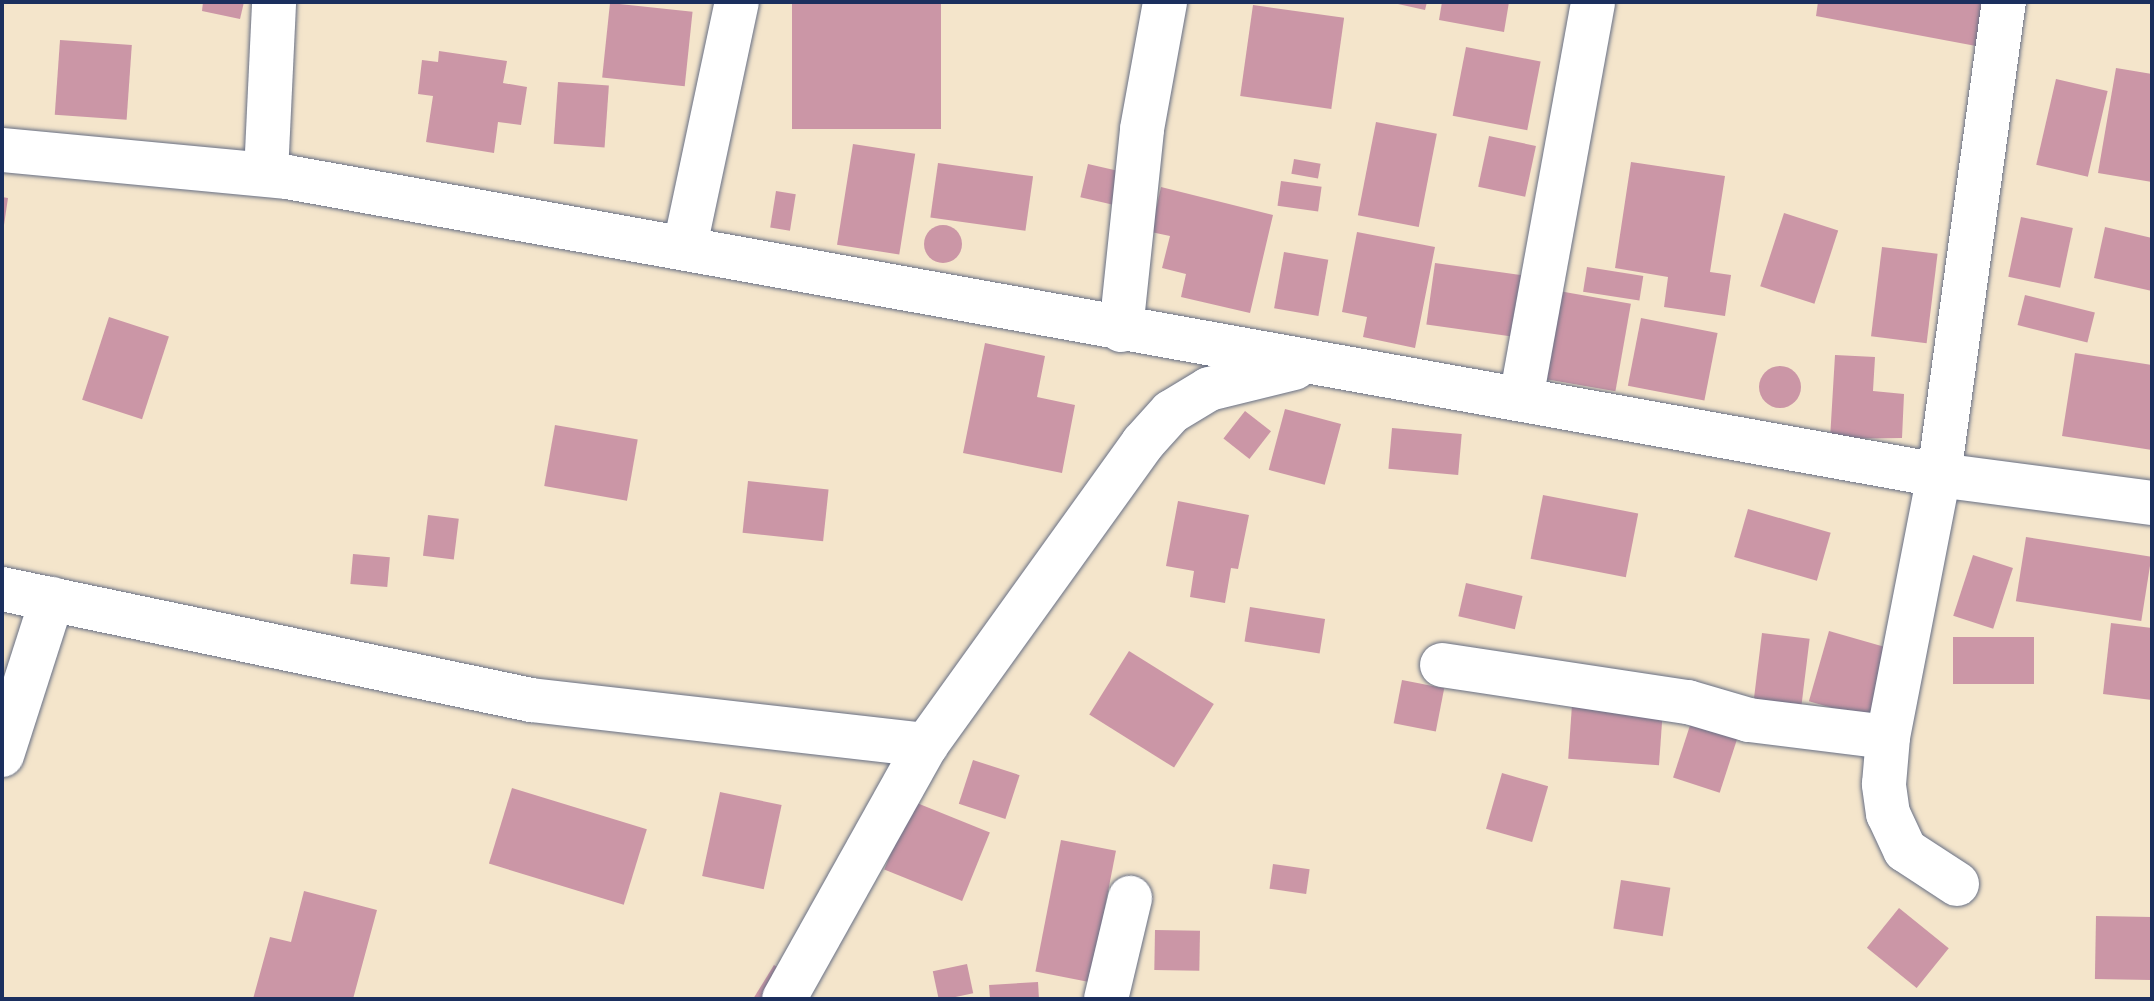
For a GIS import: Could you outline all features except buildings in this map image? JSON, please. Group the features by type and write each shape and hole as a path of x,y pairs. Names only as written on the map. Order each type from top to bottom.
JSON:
{"street":[{"path":"266,174 274,2"},
{"path":"685,246 737,2"},
{"path":"1121,330 1142,129 1165,2"},
{"path":"1521,399 1593,2"},
{"path":"1957,884 1905,850 1888,814 1888,737 1939,475 2004,2"},
{"path":"2,150 266,174 685,246 1121,330 1939,475 2152,503"},
{"path":"784,999 926,745 1143,443 1171,412 1209,389 1308,364"},
{"path":"2,589 531,700 926,745"},
{"path":"2,755 52,599"},
{"path":"1442,665 1688,702 1749,720 1888,737"},
{"path":"1106,999 1130,898"}]}
